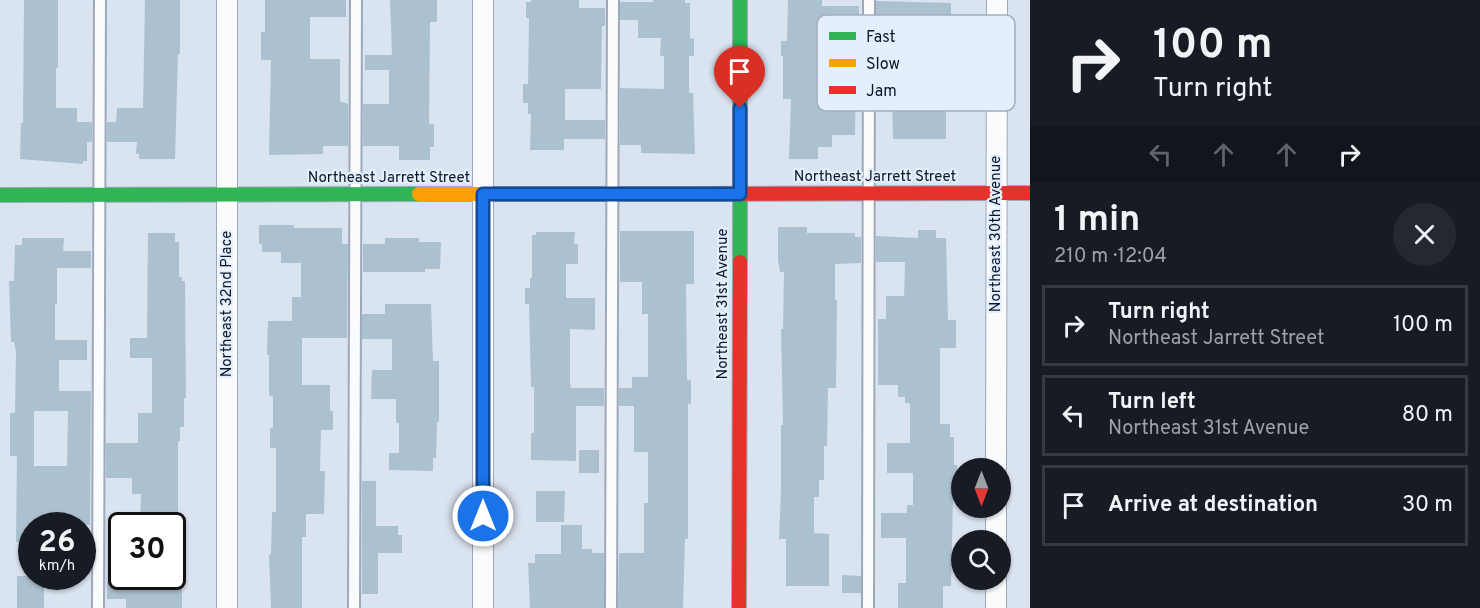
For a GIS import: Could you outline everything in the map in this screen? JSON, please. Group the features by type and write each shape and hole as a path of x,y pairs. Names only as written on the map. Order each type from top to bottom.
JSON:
{"street":[{"name":"Northeast 32nd Place","path":"227,0 227,608"},
{"path":"483,0 483,608"},
{"name":"Northeast 31st Avenue","path":"739,608 740,0"},
{"name":"Northeast 30th Avenue","path":"997,0 997,15"},
{"name":"Northeast 30th Avenue","path":"996,111 996,458"},
{"name":"Northeast Jarrett Street","path":"0,195 1030,193"},
{"path":"996,590 996,608"}],"lane":[{"path":"98,608 100,0"},
{"path":"354,608 356,0"},
{"path":"611,608 613,0"},
{"path":"869,0 869,15"},
{"path":"868,111 868,608"}],"building":[{"path":"24,0 58,0 56,108 77,108 77,122 92,122 92,142 87,142 87,161 83,161 83,164 20,159 21,123 23,123"},
{"path":"145,0 180,0 175,159 139,159 139,154 136,154 137,142 107,142 107,122 116,122 117,108 143,108"},
{"path":"265,0 346,0 346,17 310,17 310,59 340,59 340,101 348,104 348,146 323,146 323,154 269,155 271,60 261,60 261,32 265,32"},
{"path":"390,0 437,0 437,22 430,22 429,124 434,124 434,147 430,147 430,160 399,160 399,146 363,146 363,104 389,104 389,70 365,70 365,55 392,55"},
{"path":"531,0 579,0 579,8 605,8 605,26 602,26 601,89 565,89 565,120 605,120 605,139 564,139 564,150 530,150 531,114 528,114 528,103 523,103 523,84 528,84 529,18 526,18 526,2 531,2"},
{"path":"653,0 685,0 685,3 690,3 690,38 694,39 694,56 689,56 689,93 693,93 695,154 641,153 641,145 620,145 620,88 664,89 664,56 660,56 661,38 638,38 638,20 620,20 620,2 653,2"},
{"path":"788,0 822,0 822,6 859,6 859,15 817,15 817,111 855,111 855,135 832,135 832,147 818,147 818,159 789,159 791,99 783,99 783,56 781,56 781,41 787,41"},
{"path":"876,1 951,3 951,15 876,15"},
{"path":"892,111 946,111 946,139 893,139"},
{"path":"259,225 342,228 342,244 348,244 347,338 302,338 302,385 330,385 333,430 321,430 320,471 325,471 324,514 306,514 306,537 302,537 302,608 271,608 269,555 271,554 272,512 276,512 276,448 270,448 270,428 273,428 273,397 269,395 269,355 267,355 268,321 292,321 292,297 301,297 301,263 281,263 281,252 262,252 262,244 259,244"},
{"path":"778,227 807,227 807,233 855,233 855,237 861,237 861,263 835,264 836,388 828,388 824,480 819,480 819,497 814,497 814,533 829,534 829,586 786,586 786,539 779,539 781,425 783,425 781,329 783,329 784,272 780,272 778,260"},
{"path":"918,230 936,230 936,238 946,238 948,320 956,320 956,348 940,348 940,424 950,424 950,437 954,437 954,458 951,458 951,586 943,586 943,608 898,608 898,583 906,583 906,538 881,538 881,513 907,513 907,505 913,505 913,473 887,473 887,443 910,443 910,403 905,403 905,397 898,397 898,385 878,385 878,319 886,319 886,296 904,296 905,262 876,262 876,236 918,238"},
{"path":"620,231 694,231 694,284 686,284 687,380 691,380 691,404 688,404 688,539 685,539 683,608 618,608 619,553 644,553 644,503 648,503 648,452 634,452 634,406 619,406 619,388 632,388 632,377 648,377 648,314 642,314 642,282 620,282"},
{"path":"536,232 575,232 574,244 578,244 578,264 566,264 566,298 595,298 595,330 570,329 570,383 571,388 604,388 604,406 576,406 576,461 531,460 531,433 534,433 534,387 531,387 529,304 525,304 525,288 530,288 530,278 532,278 532,235 536,235"},
{"path":"148,233 175,233 175,242 179,242 179,277 185,281 186,398 184,398 184,427 180,427 180,441 178,441 178,512 140,512 141,494 132,494 132,478 106,478 106,443 138,443 138,413 152,413 152,358 130,358 130,338 147,338"},
{"path":"22,238 64,238 63,251 91,251 91,268 57,268 57,304 55,304 55,340 87,340 87,360 59,360 59,391 91,391 90,512 18,512 18,542 16,542 17,456 10,456 10,413 15,413 16,352 14,342 11,342 9,281 14,281 15,245 22,245","holes":["34,411 68,411 67,466 34,466"]},
{"path":"385,238 419,238 419,242 441,242 440,269 425,269 425,272 363,272 363,244 385,244"},
{"path":"385,304 431,304 433,361 439,361 439,422 437,422 436,458 433,458 433,471 389,470 389,453 399,453 396,399 371,399 372,370 392,370 392,339 362,339 362,314 385,314"},
{"path":"579,450 599,450 599,473 579,473"},
{"path":"362,481 376,481 376,526 398,526 398,535 402,535 402,553 378,553 378,594 362,594"},
{"path":"536,491 565,491 564,522 536,522"},
{"path":"561,525 582,525 582,549 592,549 592,553 604,553 604,608 530,608 528,563 535,563 535,554 561,554"},
{"path":"842,575 861,576 861,593 842,593"},
{"path":"17,576 18,590 44,590 44,608 17,608"},
{"path":"107,582 108,590 182,590 182,608 126,608 126,599 107,599"}],"traffic: fast":[{"path":"740,0 740,262"},
{"path":"0,195 419,194"}],"traffic: slow":[{"path":"419,194 689,194"}],"traffic: jam":[{"path":"689,194 1030,193"},
{"path":"739,608 740,262"}],"route":[{"path":"483,516 483,194 740,194 740,108"}]}
